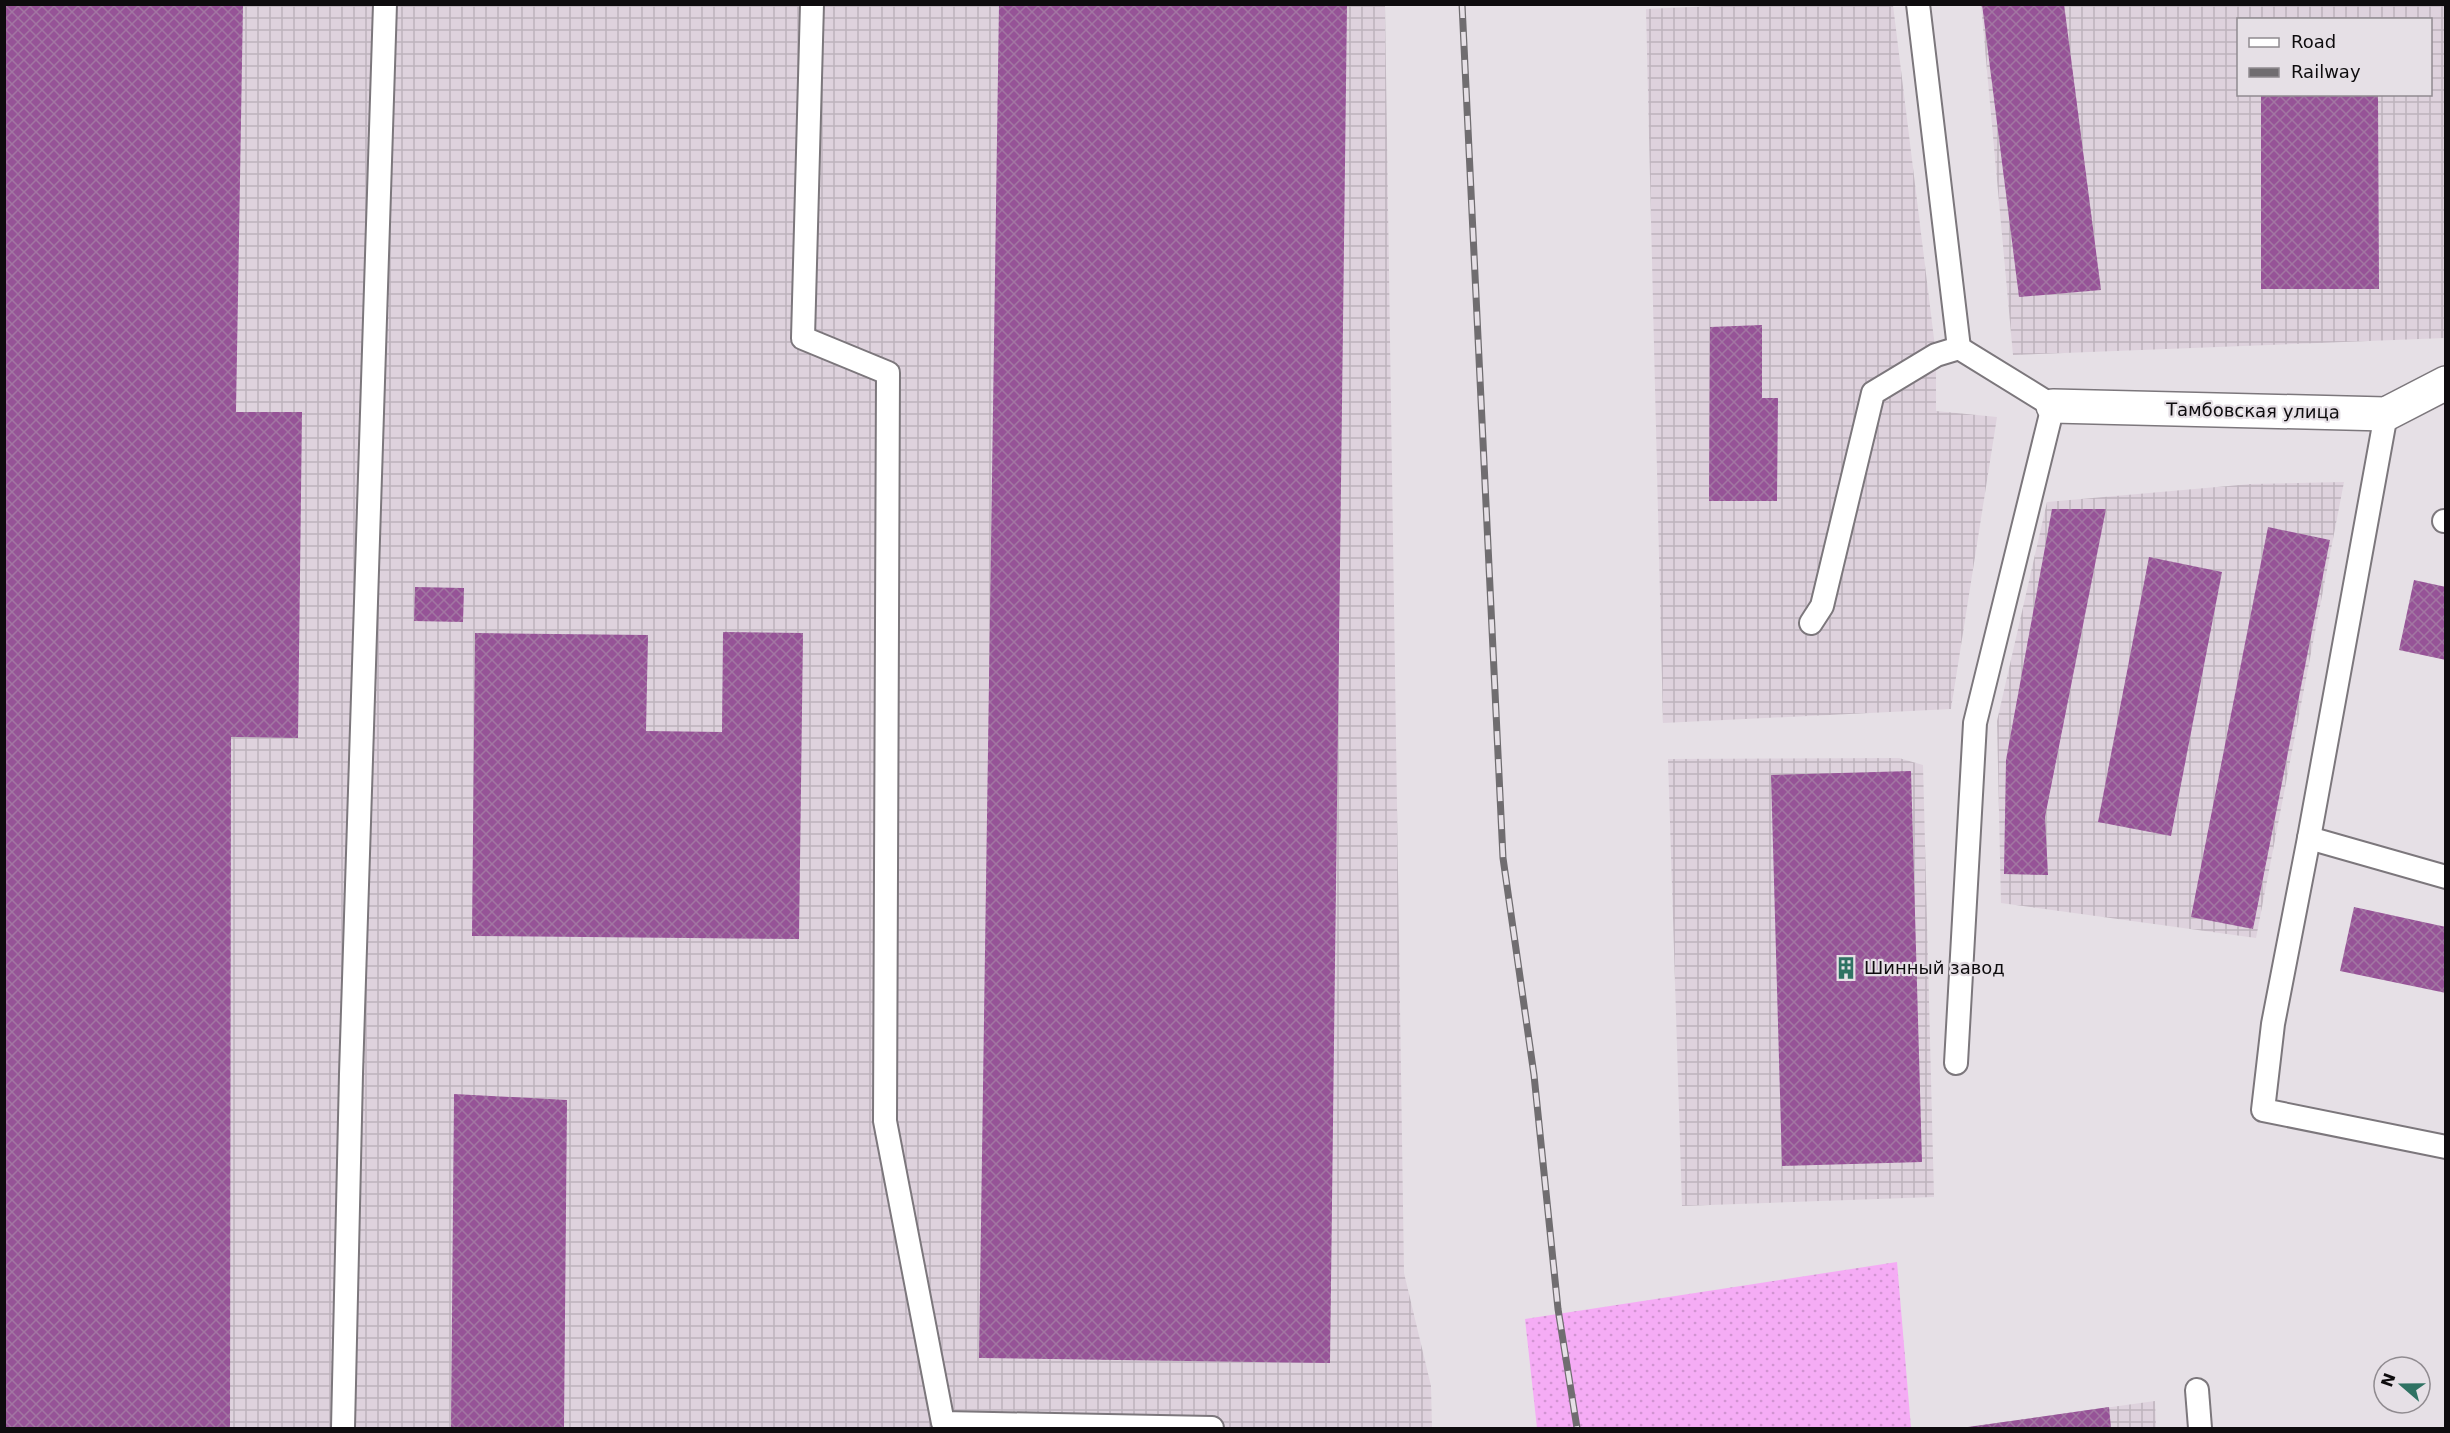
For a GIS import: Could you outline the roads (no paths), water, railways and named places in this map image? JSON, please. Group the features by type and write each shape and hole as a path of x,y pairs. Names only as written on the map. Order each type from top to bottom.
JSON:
{"street":[{"name":"Тамбовская улица","path":"2053,406 2386,414 2445,383"}],"lane":[{"path":"343,1428 351,1062 386,4"},
{"path":"812,4 803,338 888,373 885,1121 943,1423 1212,1428"},
{"path":"1918,4 1959,348"},
{"path":"1811,623 1822,606 1873,393 1936,355 1959,348 2053,406 1975,723 1956,1063"},
{"path":"2386,414 2273,1024 2263,1110 2445,1147"},
{"path":"2309,838 2445,877"},
{"path":"2197,1390 2200,1428"}],"railway":[{"path":"1462,4 1503,858 1534,1075 1558,1309 1577,1428"}],"place":[{"name":"Шинный завод","path":"1846,968"}]}
